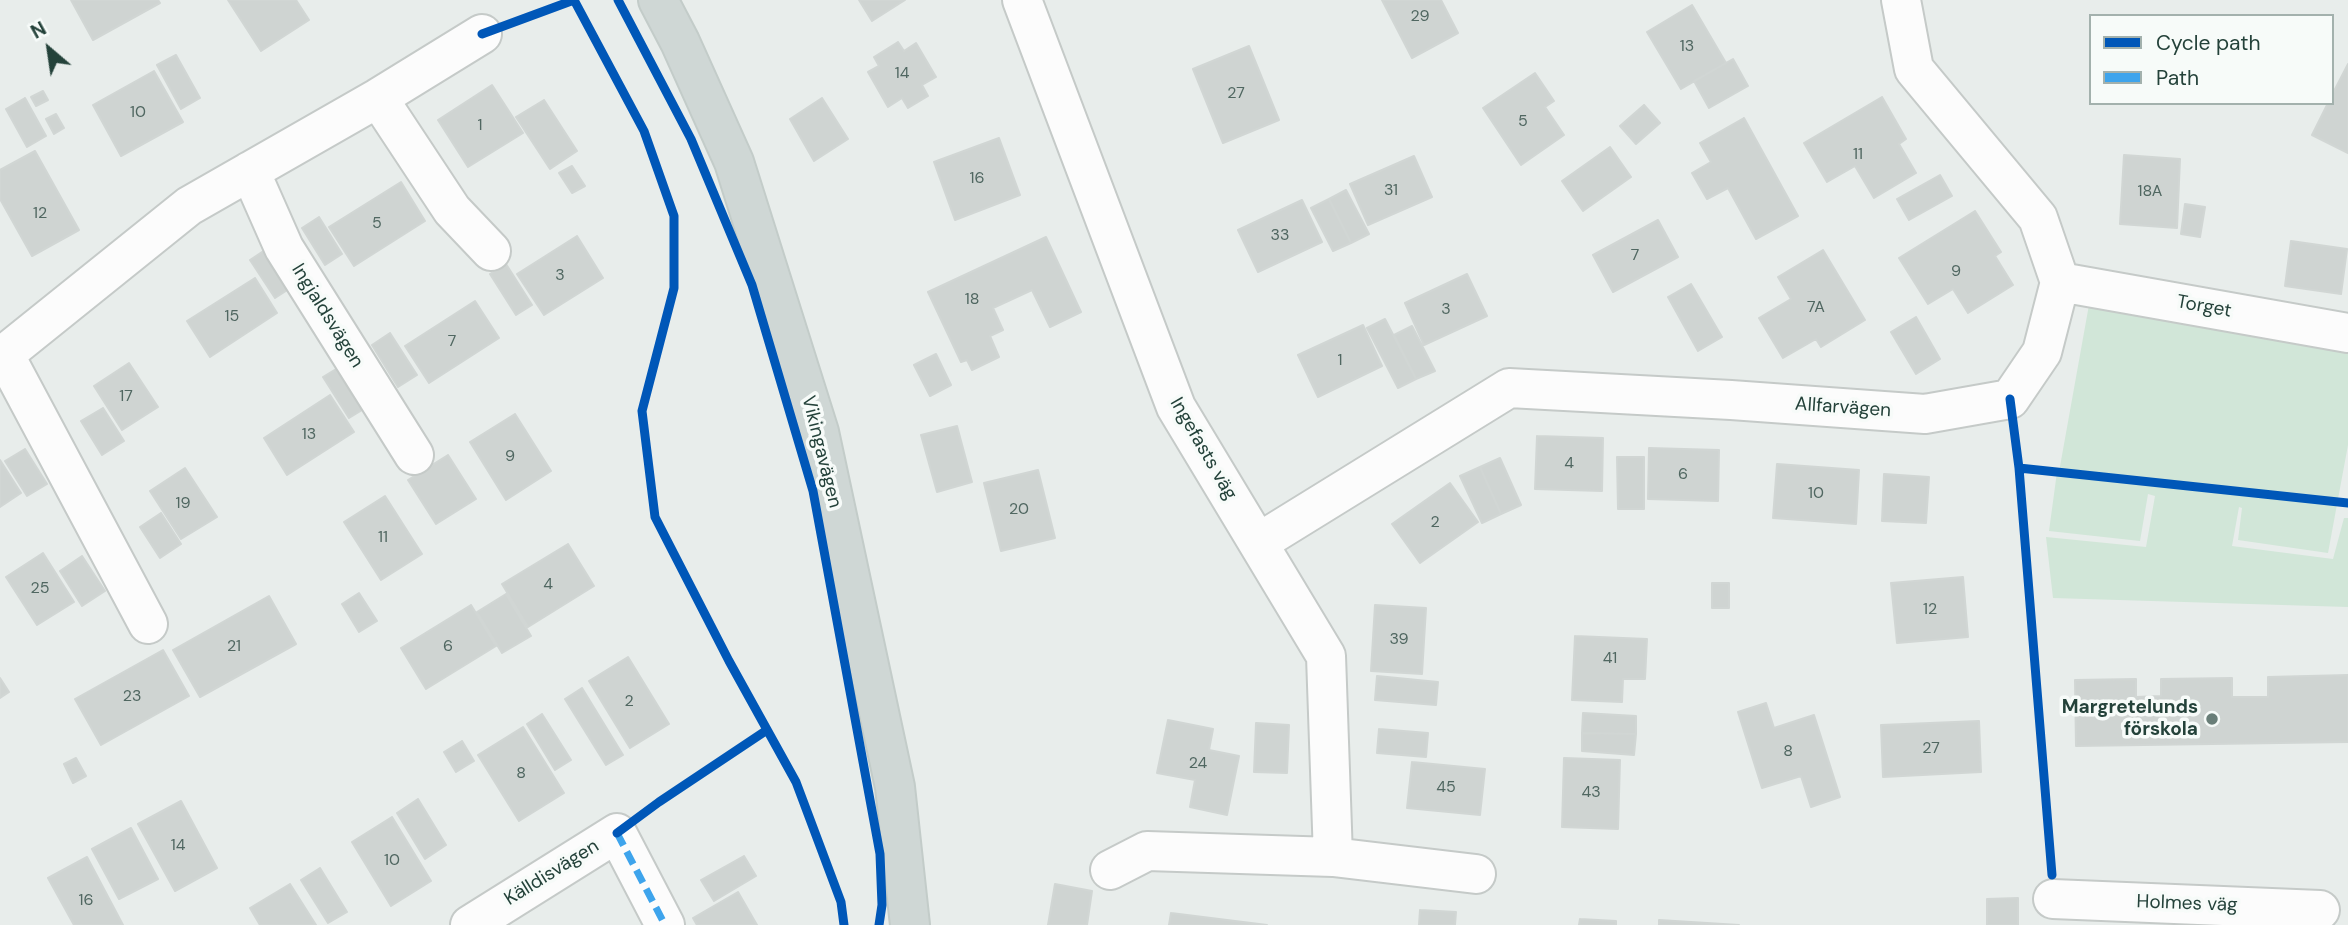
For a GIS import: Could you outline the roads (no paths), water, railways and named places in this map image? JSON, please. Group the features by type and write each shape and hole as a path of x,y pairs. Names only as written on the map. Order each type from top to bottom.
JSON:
{"main road":[{"name":"Vikingavägen","path":"658,0 734,162 819,432 895,787 909,925"}],"street":[{"name":"Ingefasts väg","path":"1022,0 1176,407 1326,656 1333,857"},
{"path":"1901,0 1914,69 2038,218 2060,282"},
{"path":"148,624 2,356 189,206 378,98 482,34"},
{"path":"378,98 452,210 491,251"},
{"name":"Ingjaldsvägen","path":"250,171 284,248 414,456"},
{"name":"Allfarvägen","path":"1258,543 1509,388 1925,414 2010,399 2042,352 2060,282"},
{"name":"Torget","path":"2060,282 2348,333"},
{"name":"Källdisvägen","path":"470,925 617,833 665,925"},
{"path":"1110,870 1147,851 1333,857 1476,874"},
{"name":"Holmes väg","path":"2053,900 2320,910"}],"place":[{"name":"Margretelunds förskola","path":"2212,719"}]}
